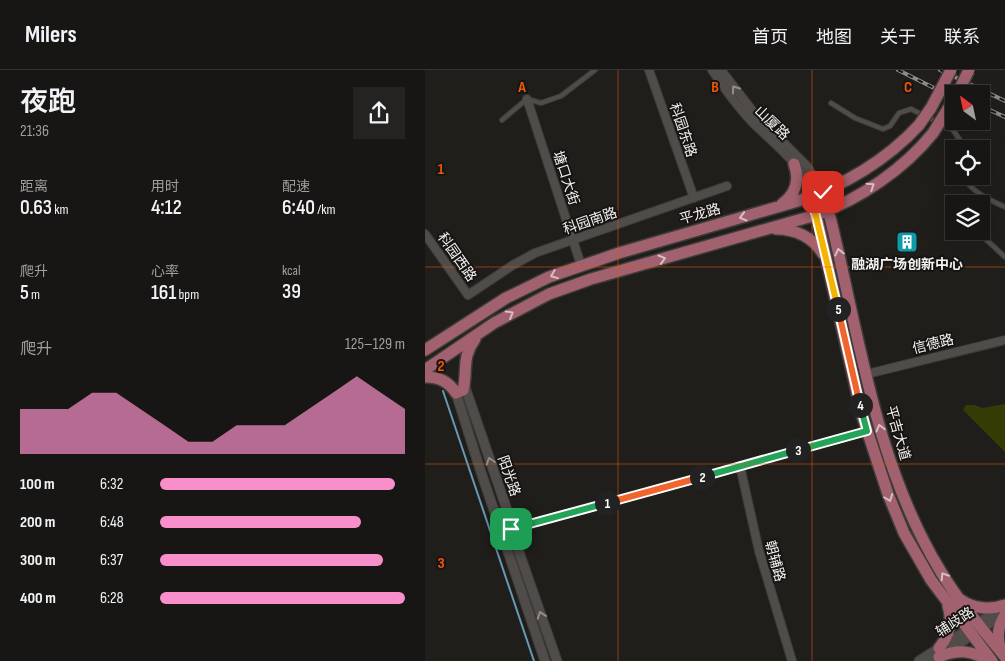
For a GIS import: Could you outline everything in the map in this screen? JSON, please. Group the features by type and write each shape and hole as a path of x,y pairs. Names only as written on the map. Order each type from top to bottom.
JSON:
{"main road":[{"name":"平龙路","path":"425,350 506,298 549,277 581,265 776,208 817,194 881,158 903,141 919,125 931,108 951,70"},
{"path":"962,85 969,70"},
{"path":"425,370 481,332 530,303 567,287 829,210 859,194 890,173 918,150 933,133 945,114"},
{"path":"776,208 790,197 797,184 798,178 794,164"},
{"name":"平吉大道","path":"817,194 829,210 867,374 888,456 901,492 929,550 956,595 1004,656"},
{"name":"平吉大道","path":"817,194 816,214 867,431 888,494 904,533 931,580 991,661"},
{"path":"766,229 787,230 804,236 816,244 827,260"},
{"path":"425,377 439,378 460,388 468,351 475,338 481,332"},
{"path":"956,595 966,603 976,607 995,608 1005,605"},
{"path":"937,656 950,628 950,615 946,602"},
{"path":"1004,656 998,638 999,626 1005,614"},
{"path":"937,656 953,652 967,652 991,661"}],"street":[{"name":"科园东路","path":"649,70 693,198"},
{"name":"山厦路","path":"712,70 743,112 794,164 817,194"},
{"name":"山厦路","path":"721,70 755,114 807,166 817,194"},
{"name":"塘口大街","path":"527,99 581,265"},
{"name":"科园南路","path":"468,295 513,265 535,254 727,186"},
{"name":"科园西路","path":"425,234 468,295"},
{"name":"信德路","path":"867,374 1005,340"},
{"name":"阳光路","path":"460,388 507,510 511,529 557,661"},
{"name":"阳光路","path":"460,388 479,469 544,661"},
{"path":"501,532 867,431"},
{"name":"朝辅路","path":"740,466 764,568 792,661"},
{"name":"辅歧路","path":"919,661 937,656 980,626 1005,605"},
{"path":"980,626 1005,614"}],"lane":[{"path":"502,120 527,99 541,103 561,96 595,70"},
{"path":"831,103 855,118 883,129 890,126 899,113 911,109 953,130 960,140"},
{"path":"970,185 978,193 1005,207"},
{"path":"987,240 1005,257"}],"green space":[{"path":"1005,404 1005,452 963,410 966,405 975,405 982,408"}],"waterway":[{"path":"443,391 534,661"}],"railway":[{"path":"898,70 945,94"},
{"path":"940,70 1005,101"},
{"path":"990,110 1005,117"}],"place":[{"name":"融湖广场创新中心","path":"907,242"}],"route":[{"path":"511,529 867,431 812,196 823,192"}]}
